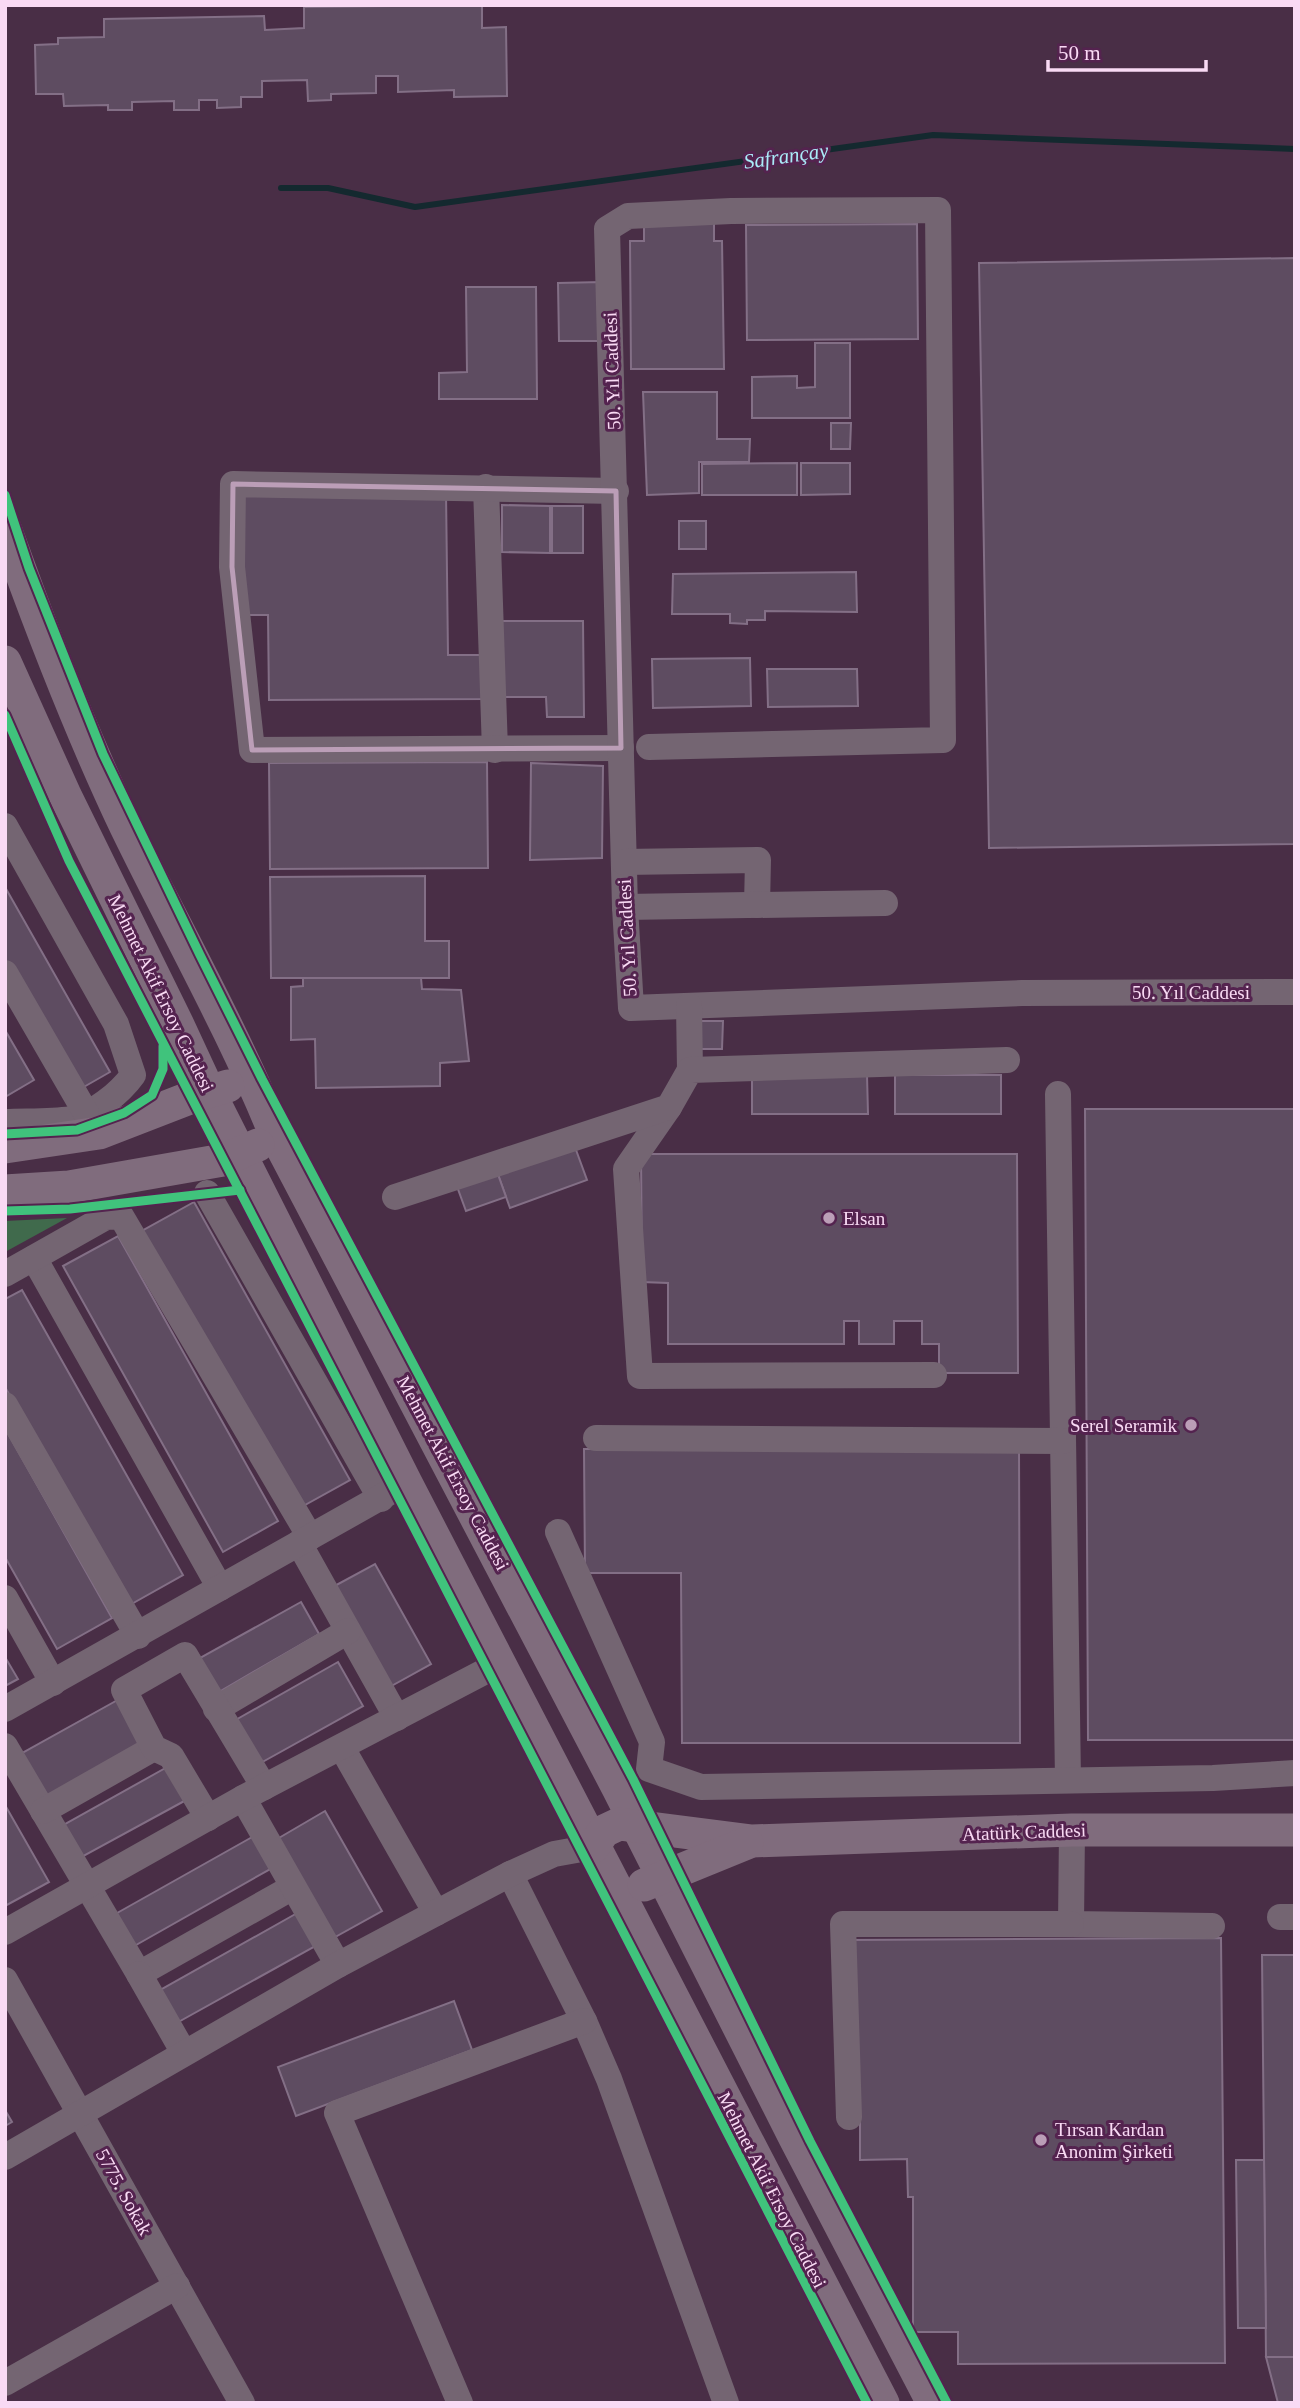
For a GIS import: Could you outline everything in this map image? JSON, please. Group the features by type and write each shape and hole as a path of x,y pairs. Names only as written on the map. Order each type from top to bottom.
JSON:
{"main road":[{"name":"Mehmet Akif Ersoy Caddesi","path":"5,528 79,720 125,825 253,1079 276,1136 618,1788 933,2403"},
{"name":"Mehmet Akif Ersoy Caddesi","path":"5,662 65,795 240,1153 393,1491 499,1664 883,2403"},
{"path":"5,1147 99,1133 209,1092 253,1079"},
{"path":"5,1191 69,1187 223,1160 276,1136"},
{"path":"593,1847 611,1826 620,1824 696,1836 752,1841"},
{"name":"Atatürk Caddesi","path":"752,1841 1072,1830 1295,1830"},
{"path":"614,1886 632,1889 752,1841"}],"street":[{"name":"50. Yıl Caddesi","path":"649,747 943,740 938,210 731,211 628,216 607,229 625,907 631,1008 1022,993 1295,992"},
{"path":"615,491 233,484 232,567 252,750 621,748"},
{"path":"486,488 495,750"},
{"path":"5,1122 73,1119 99,1106 127,1084 133,1075 117,1024 8,838"},
{"path":"624,862 758,860 757,905"},
{"path":"703,861 704,906"},
{"path":"625,907 885,903"},
{"path":"5,973 86,1113"},
{"path":"689,1006 690,1070 669,1107 626,1169 640,1376 934,1375"},
{"path":"690,1070 1007,1060"},
{"path":"1058,1094 1068,1780"},
{"path":"395,1197 669,1107"},
{"path":"5,1709 393,1491 207,1193"},
{"path":"5,1274 106,1217 121,1216 304,1540 348,1631 397,1718"},
{"path":"34,1258 220,1588"},
{"path":"5,1405 138,1636"},
{"path":"596,1438 1063,1441"},
{"path":"558,1532 652,1742 649,1769"},
{"path":"5,1598 52,1683"},
{"path":"216,1709 348,1631"},
{"path":"208,1818 172,1756 154,1748 124,1690 185,1655 216,1709 293,1887 338,1965"},
{"path":"5,1932 254,1793 499,1664"},
{"path":"5,1745 184,2053"},
{"path":"43,1811 154,1748"},
{"path":"342,1748 436,1913"},
{"path":"618,1788 649,1769 701,1787 1213,1778 1295,1773"},
{"path":"1071,1924 1072,1830"},
{"path":"5,2157 338,1965 436,1913 554,1854 593,1847"},
{"path":"510,1874 584,2021 609,2078 726,2403"},
{"path":"139,1974 293,1887"},
{"path":"849,2117 843,1924 1212,1926"},
{"name":"5775. Sokak","path":"5,1980 242,2403"},
{"path":"460,2403 337,2113 584,2021"},
{"path":"5,2383 177,2286"},
{"path":"5,2396 9,2403"}],"highlighted area":[{"path":"233,484 616,491 621,748 252,750 232,567"}],"green space":[{"path":"67,1218 5,1252 5,1221"}],"building":[{"path":"482,5 482,28 506,27 507,96 454,97 454,90 398,92 398,76 376,76 376,93 331,94 331,100 308,101 307,80 262,81 262,97 241,97 241,107 217,108 217,100 199,100 199,110 174,110 174,101 132,102 132,110 108,110 108,105 64,106 63,94 36,94 35,45 58,44 58,38 104,37 104,19 264,16 265,30 304,28 304,7"},
{"path":"644,221 714,221 714,241 722,241 724,369 631,369 630,241 644,241"},
{"path":"917,224 918,339 747,340 746,225"},
{"path":"1295,258 1295,844 989,848 979,263"},
{"path":"602,282 603,341 559,341 558,283"},
{"path":"466,287 536,287 537,399 439,399 439,373 467,372"},
{"path":"815,343 850,343 850,418 752,418 752,377 797,376 797,388 815,387"},
{"path":"643,392 717,392 717,439 750,439 749,462 699,462 699,493 647,495"},
{"path":"831,423 851,423 850,449 831,449"},
{"path":"797,463 797,495 702,495 702,464"},
{"path":"801,463 850,463 850,494 801,495"},
{"path":"446,492 448,655 486,655 486,699 269,700 268,615 239,615 238,493"},
{"path":"502,505 550,506 550,553 502,552"},
{"path":"552,506 583,506 583,553 552,553"},
{"path":"679,521 706,521 706,549 679,549"},
{"path":"856,572 857,612 765,611 765,620 747,620 747,624 730,623 730,614 672,614 673,574"},
{"path":"499,621 583,621 584,717 547,717 546,697 500,697"},
{"path":"750,658 751,706 653,708 652,659"},
{"path":"767,669 857,669 858,706 768,707"},
{"path":"487,762 488,868 270,869 269,763"},
{"path":"531,763 603,766 602,858 530,860"},
{"path":"425,876 425,941 449,941 449,978 271,978 270,877"},
{"path":"5,887 110,1072 75,1092 5,970"},
{"path":"303,978 421,978 422,989 461,990 469,1061 440,1063 440,1086 316,1088 315,1039 291,1040 291,987 303,986"},
{"path":"693,1021 723,1021 722,1049 694,1049"},
{"path":"5,1030 34,1080 5,1097"},
{"path":"752,1075 867,1075 868,1114 752,1114"},
{"path":"895,1075 1001,1075 1001,1114 895,1114"},
{"name":"Serel Seramik","path":"1085,1109 1295,1109 1295,1740 1088,1740"},
{"path":"572,1139 587,1180 510,1208 495,1166"},
{"name":"Elsan","path":"641,1154 1017,1154 1018,1373 939,1373 939,1344 922,1344 922,1321 894,1321 894,1344 859,1344 859,1321 844,1321 844,1344 668,1344 668,1283 642,1282"},
{"path":"495,1166 506,1197 466,1211 455,1181"},
{"path":"194,1202 350,1480 296,1510 140,1232"},
{"path":"118,1236 278,1521 223,1552 63,1266"},
{"path":"22,1290 183,1575 128,1606 5,1387 5,1299"},
{"path":"5,1428 112,1618 57,1649 5,1557"},
{"path":"584,1449 1019,1449 1020,1743 682,1743 681,1573 585,1573"},
{"path":"375,1564 431,1664 386,1689 329,1589"},
{"path":"301,1602 319,1634 212,1696 193,1662"},
{"path":"5,1657 18,1679 5,1686"},
{"path":"338,1662 363,1706 257,1765 232,1722"},
{"path":"123,1697 148,1740 41,1800 17,1756"},
{"path":"169,1766 188,1799 78,1859 60,1827"},
{"path":"5,1805 49,1882 5,1906"},
{"path":"325,1811 382,1911 328,1941 272,1842"},
{"path":"254,1836 272,1868 129,1949 110,1917"},
{"path":"299,1912 317,1945 173,2025 155,1993"},
{"name":"Tırsan Kardan Anonim Şirketi","path":"1221,1938 1225,2363 958,2364 958,2332 913,2332 913,2197 908,2197 907,2159 860,2160 860,2121 848,1940"},
{"path":"1262,1955 1295,1955 1295,2357 1266,2357"},
{"path":"454,2001 472,2050 296,2116 278,2067"},
{"path":"5,2110 12,2122 5,2126"},
{"path":"1236,2160 1264,2160 1266,2328 1238,2328"},
{"path":"1266,2357 1295,2357 1295,2403 1278,2403"}],"waterway":[{"name":"Safrançay","path":"281,188 328,188 415,207 933,135 1295,149"}],"cycle path":[{"path":"5,495 29,568 103,754 200,955 262,1079 633,1779 810,2141 947,2403"},
{"path":"5,715 69,861 867,2403"},
{"path":"5,1134 77,1130 124,1113 152,1095 163,1069 163,1046"},
{"path":"5,1211 70,1209 240,1190"}],"place":[{"name":"Elsan","path":"829,1218"},
{"name":"Serel Seramik","path":"1191,1425"},
{"name":"Tırsan Kardan Anonim Şirketi","path":"1041,2140"}]}
